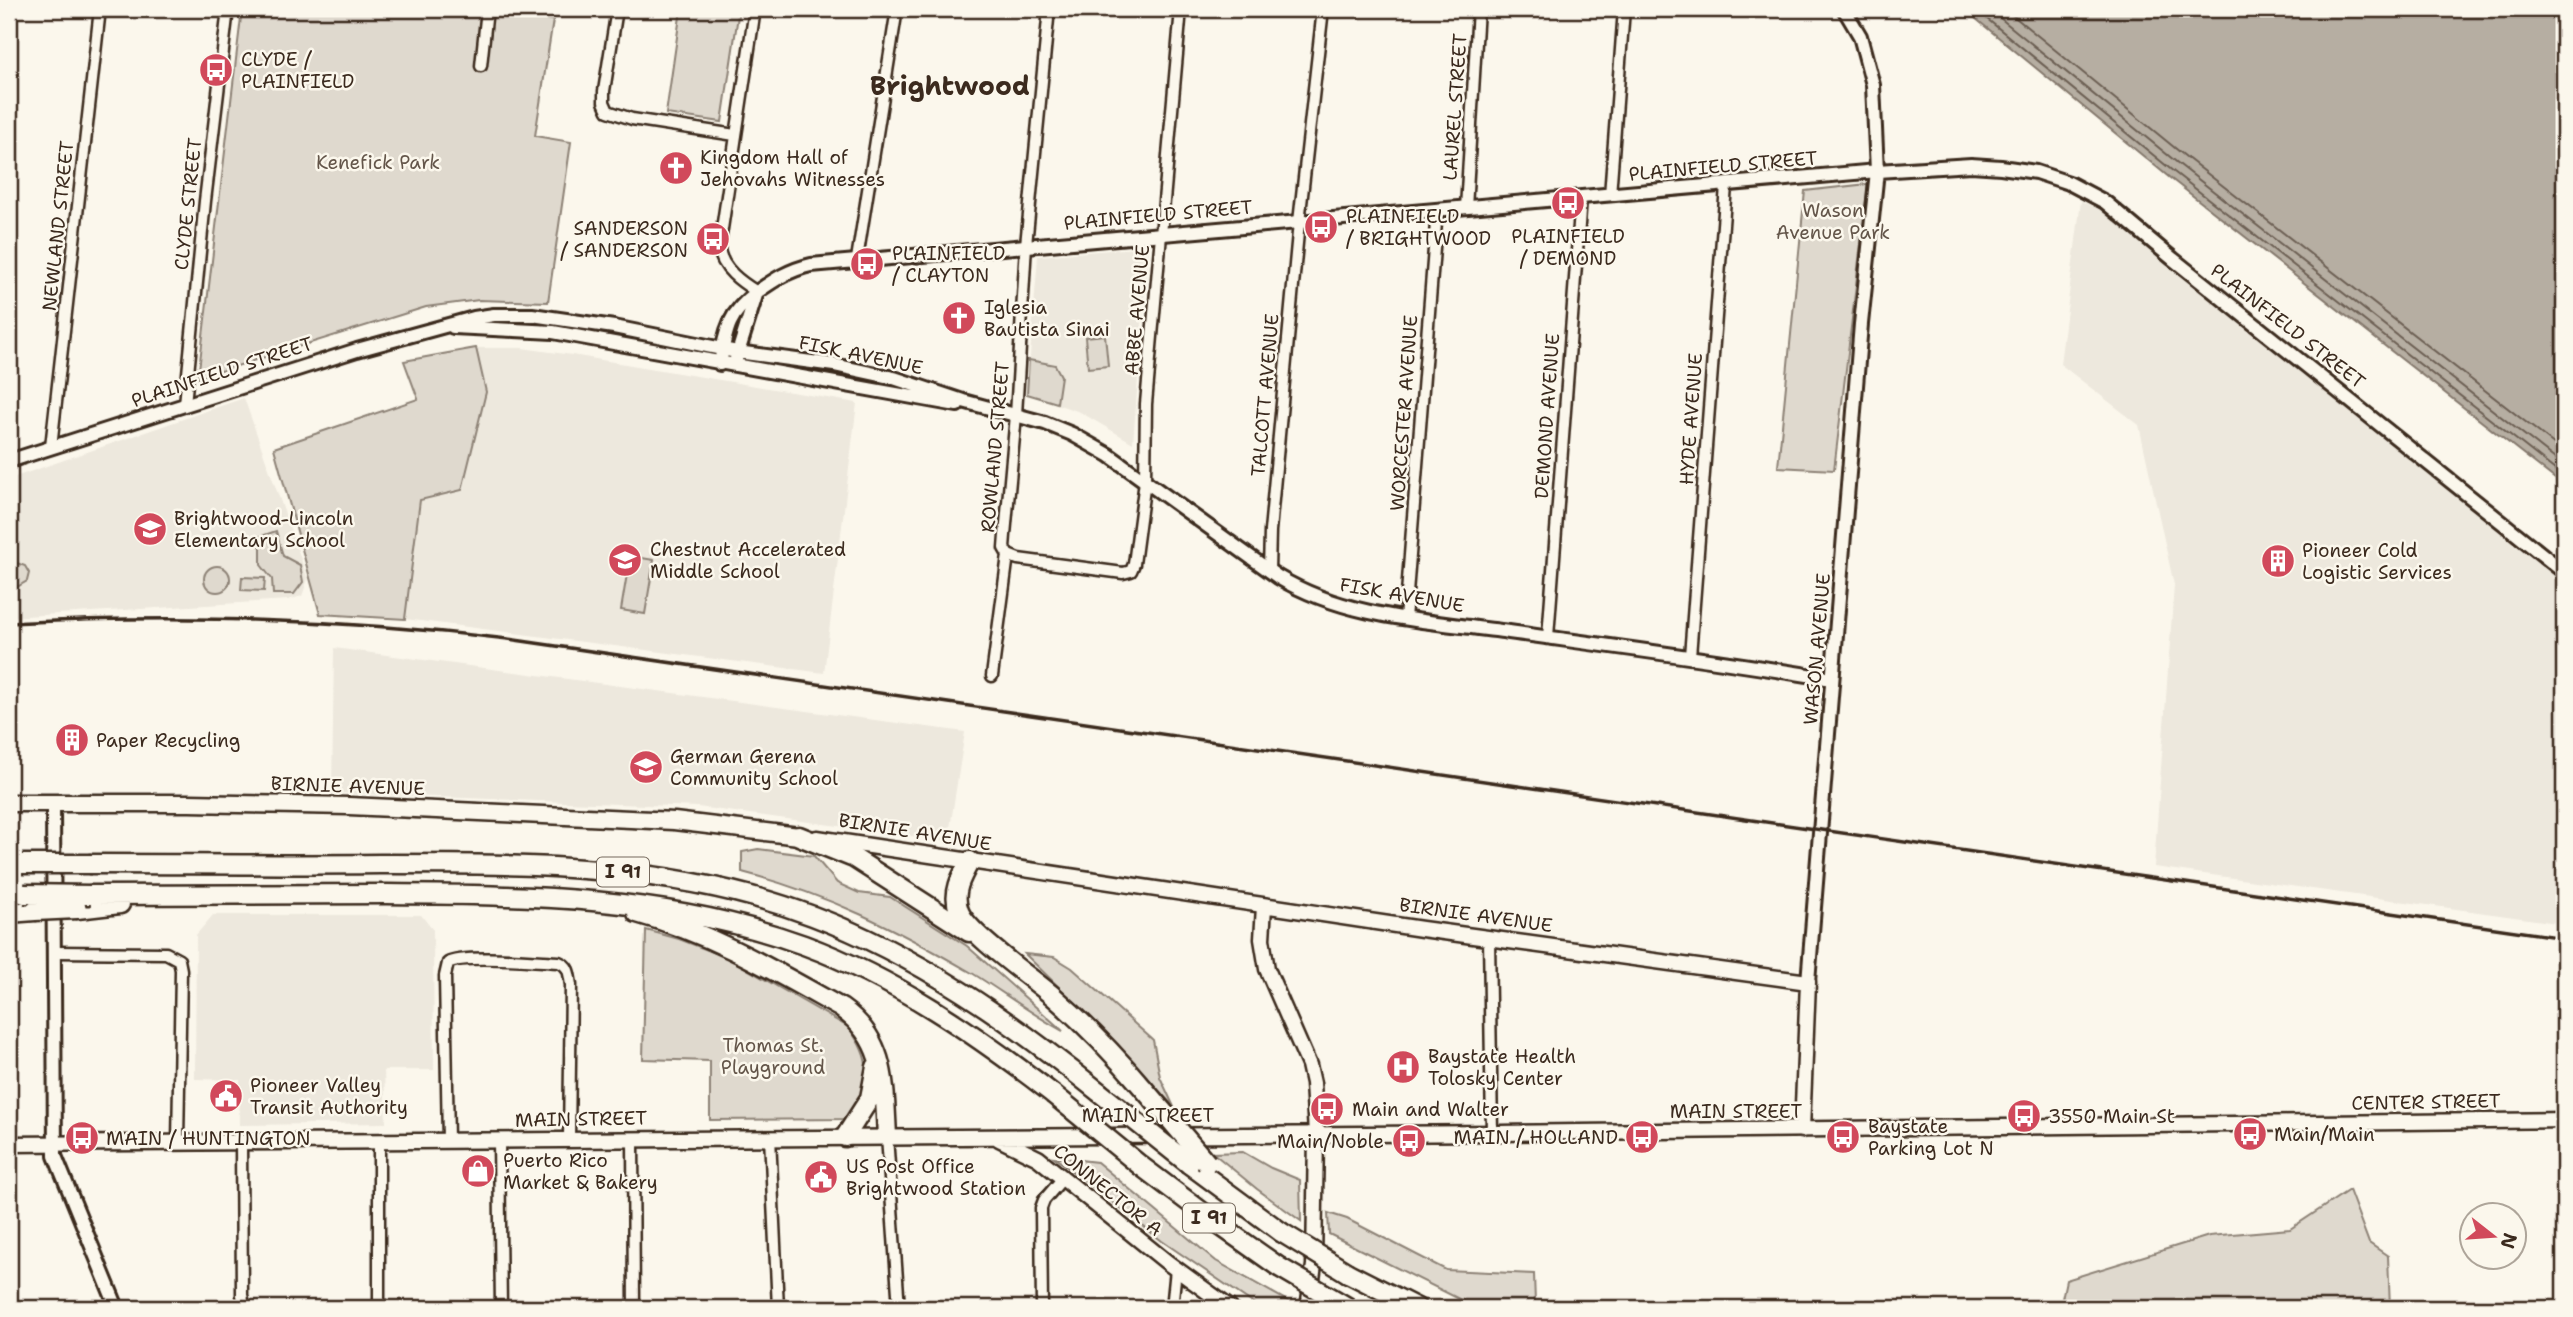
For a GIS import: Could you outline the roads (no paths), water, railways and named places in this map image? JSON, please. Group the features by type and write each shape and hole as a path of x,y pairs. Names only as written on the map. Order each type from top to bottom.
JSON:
{"highway":[{"path":"799,836 844,853 863,864 1021,968"},
{"path":"970,861 957,890 956,901 970,928 1021,968 1095,1034 1207,1163 1260,1217"},
{"name":"I 91","path":"15,864 547,866 624,872 719,887 812,916 907,959 995,1013 1260,1217 1348,1273 1417,1308"},
{"name":"I 91","path":"16,894 468,894 583,898 660,907 769,933 829,955 875,976 941,1014 1005,1057 1218,1224 1279,1266 1349,1308"},
{"path":"9,913 218,895"},
{"path":"583,898 686,928 741,952 854,1018 870,1037 878,1057 885,1091 887,1136"},
{"path":"845,1137 870,1098 878,1057"}],"main road":[{"name":"BIRNIE AVENUE","path":"9,803 363,807 674,821 889,848 1264,906 1808,982"},
{"path":"1264,906 1262,932 1266,963 1271,981 1309,1065 1313,1083 1314,1265 1308,1308"},
{"name":"WASON AVENUE","path":"1802,1130 1808,982"},
{"name":"CENTER STREET","path":"2288,1124 2564,1120"},
{"name":"MAIN STREET","path":"9,1144 2288,1124"},
{"name":"CONNECTOR A","path":"991,1135 1032,1154 1230,1308"}],"street":[{"name":"NEWLAND STREET","path":"51,447 100,9"},
{"name":"CLYDE STREET","path":"185,404 228,9"},
{"path":"481,66 487,9"},
{"path":"617,9 604,91 604,102 608,111 632,119 735,135"},
{"path":"734,366 757,292 728,269 719,249 755,9"},
{"path":"857,260 897,9"},
{"name":"ROWLAND STREET","path":"992,676 1008,555 1004,541 1016,415 1026,245 1049,9"},
{"name":"ABBE AVENUE","path":"1008,555 1085,570 1123,573 1131,571 1136,558 1145,481 1146,404 1181,9"},
{"name":"TALCOTT AVENUE","path":"1269,571 1270,531 1299,222 1323,9"},
{"name":"LAUREL STREET","path":"1466,208 1478,9"},
{"path":"1610,195 1624,9"},
{"name":"WASON AVENUE","path":"1808,982 1859,350 1877,172 1873,85 1860,36 1844,9"},
{"name":"PLAINFIELD STREET","path":"720,364 733,315 746,299 774,279 803,267 1026,245 1971,164 2001,167 2036,172 2069,183 2105,202 2564,572"},
{"name":"HYDE AVENUE","path":"1690,656 1726,186"},
{"name":"DEMOND AVENUE","path":"1548,637 1581,198"},
{"name":"WORCESTER AVENUE","path":"1405,619 1437,210"},
{"name":"PLAINFIELD STREET","path":"9,461 357,349 494,315 568,319 737,352"},
{"path":"566,335 568,319"},
{"name":"PLAINFIELD STREET","path":"449,326 464,329 519,329 566,335 734,366"},
{"name":"FISK AVENUE","path":"737,352 834,365 894,378 1059,429 1084,440 1145,481 1269,571 1297,588 1330,602 1405,619 1690,656 1832,679"},
{"name":"FISK AVENUE","path":"734,366 1016,415"},
{"path":"53,803 55,1159 117,1308"},
{"path":"1489,938 1492,1133"},
{"path":"54,952 166,953 179,960 178,1142"},
{"path":"448,1140 445,976 448,963 454,959 558,962 569,970 569,1139"},
{"path":"887,1136 899,1308"},
{"path":"770,1137 778,1308"},
{"path":"633,1138 634,1308"},
{"path":"499,1139 501,1308"},
{"path":"379,1141 379,1308"},
{"path":"241,1142 242,1295 245,1308"},
{"path":"1042,1308 1041,1208 1044,1200 1063,1178"},
{"path":"1172,1308 1177,1269"}],"water":[{"path":"1964,9 2564,9 2564,486 2170,178"}],"railway":[{"path":"9,623 134,619 259,620 384,627 508,639 2564,938"}],"place":[{"name":"CLYDE / PLAINFIELD","path":"216,70"},
{"name":"Kingdom Hall of Jehovahs Witnesses","path":"676,168"},
{"name":"PLAINFIELD / DEMOND","path":"1568,203"},
{"name":"PLAINFIELD / BRIGHTWOOD","path":"1321,227"},
{"name":"SANDERSON / SANDERSON","path":"713,239"},
{"name":"PLAINFIELD / CLAYTON","path":"867,264"},
{"name":"Iglesia Bautista Sinai","path":"959,318"},
{"name":"Brightwood-Lincoln Elementary School","path":"150,529"},
{"name":"Chestnut Accelerated Middle School","path":"625,560"},
{"name":"Pioneer Cold Logistic Services","path":"2278,561"},
{"name":"Paper Recycling","path":"72,740"},
{"name":"German Gerena Community School","path":"646,767"},
{"name":"Baystate Health Tolosky Center","path":"1403,1067"},
{"name":"Pioneer Valley Transit Authority","path":"226,1096"},
{"name":"Main and Walter","path":"1327,1109"},
{"name":"3550 Main St","path":"2024,1116"},
{"name":"Main/Main","path":"2250,1134"},
{"name":"MAIN / HOLLAND","path":"1642,1137"},
{"name":"Baystate Parking Lot N","path":"1843,1137"},
{"name":"MAIN / HUNTINGTON","path":"82,1138"},
{"name":"Main/Noble","path":"1409,1141"},
{"name":"Puerto Rico Market & Bakery","path":"478,1171"},
{"name":"US Post Office Brightwood Station","path":"821,1177"}],"district":[{"name":"Brightwood","path":"950,85"}],"park label":[{"name":"Kenefick Park","path":"378,162"},
{"name":"Wason Avenue Park","path":"1833,221"},
{"name":"Thomas St. Playground","path":"773,1056"}]}
